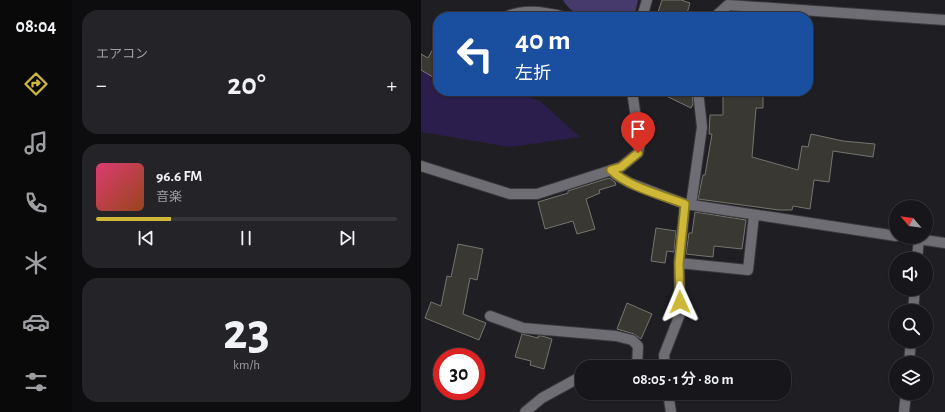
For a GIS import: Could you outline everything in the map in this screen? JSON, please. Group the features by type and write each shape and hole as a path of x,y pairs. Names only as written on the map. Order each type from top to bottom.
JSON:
{"street":[{"path":"643,12 647,0"},
{"path":"720,12 728,5 945,20"},
{"path":"421,166 509,194 537,194 621,167 638,153 641,140 633,96"},
{"path":"664,360 664,355 680,314 679,263 688,205 703,127 699,96"},
{"path":"611,170 616,175 630,183 688,205 889,235"},
{"path":"679,263 748,270 754,215"},
{"path":"933,241 945,243"},
{"path":"490,316 523,328 616,336 632,340 638,346 637,360"},
{"path":"525,412 542,398 575,380"},
{"path":"669,400 671,412"},
{"path":"904,412 905,400"}],"shaded area":[{"path":"563,0 638,0 635,12 575,12 569,8"},
{"path":"421,62 433,66 433,96 525,96 540,101 580,137 510,147 421,132"}],"building":[{"path":"662,0 681,0 690,3 687,12 658,12"},
{"path":"433,49 433,77 421,70 421,54 428,58"},
{"path":"666,96 692,96 693,104 691,108"},
{"path":"723,96 763,96 763,108 756,108 752,157 798,170 802,146 808,147 811,134 843,141 875,144 873,157 833,151 829,182 814,180 810,209 793,206 792,210 779,210 698,199 703,175 705,175 712,134 709,134 710,115 723,115"},
{"path":"609,178 615,182 616,185 599,190 600,193 586,199 595,229 577,234 573,221 545,229 538,202"},
{"path":"695,212 746,220 742,249 714,246 713,257 686,254 689,233 692,233"},
{"path":"656,228 676,231 674,252 667,251 665,263 651,261"},
{"path":"458,244 483,249 477,280 470,278 463,314 486,323 479,340 425,318 431,302 441,306 447,276 451,277"},
{"path":"627,303 652,314 641,339 634,334 617,329"},
{"path":"522,334 538,338 538,336 542,336 552,339 544,369 530,365 531,361 515,357"}],"route":[{"path":"638,153 621,167 611,170 616,175 630,183 685,204 679,263 680,302"}]}
